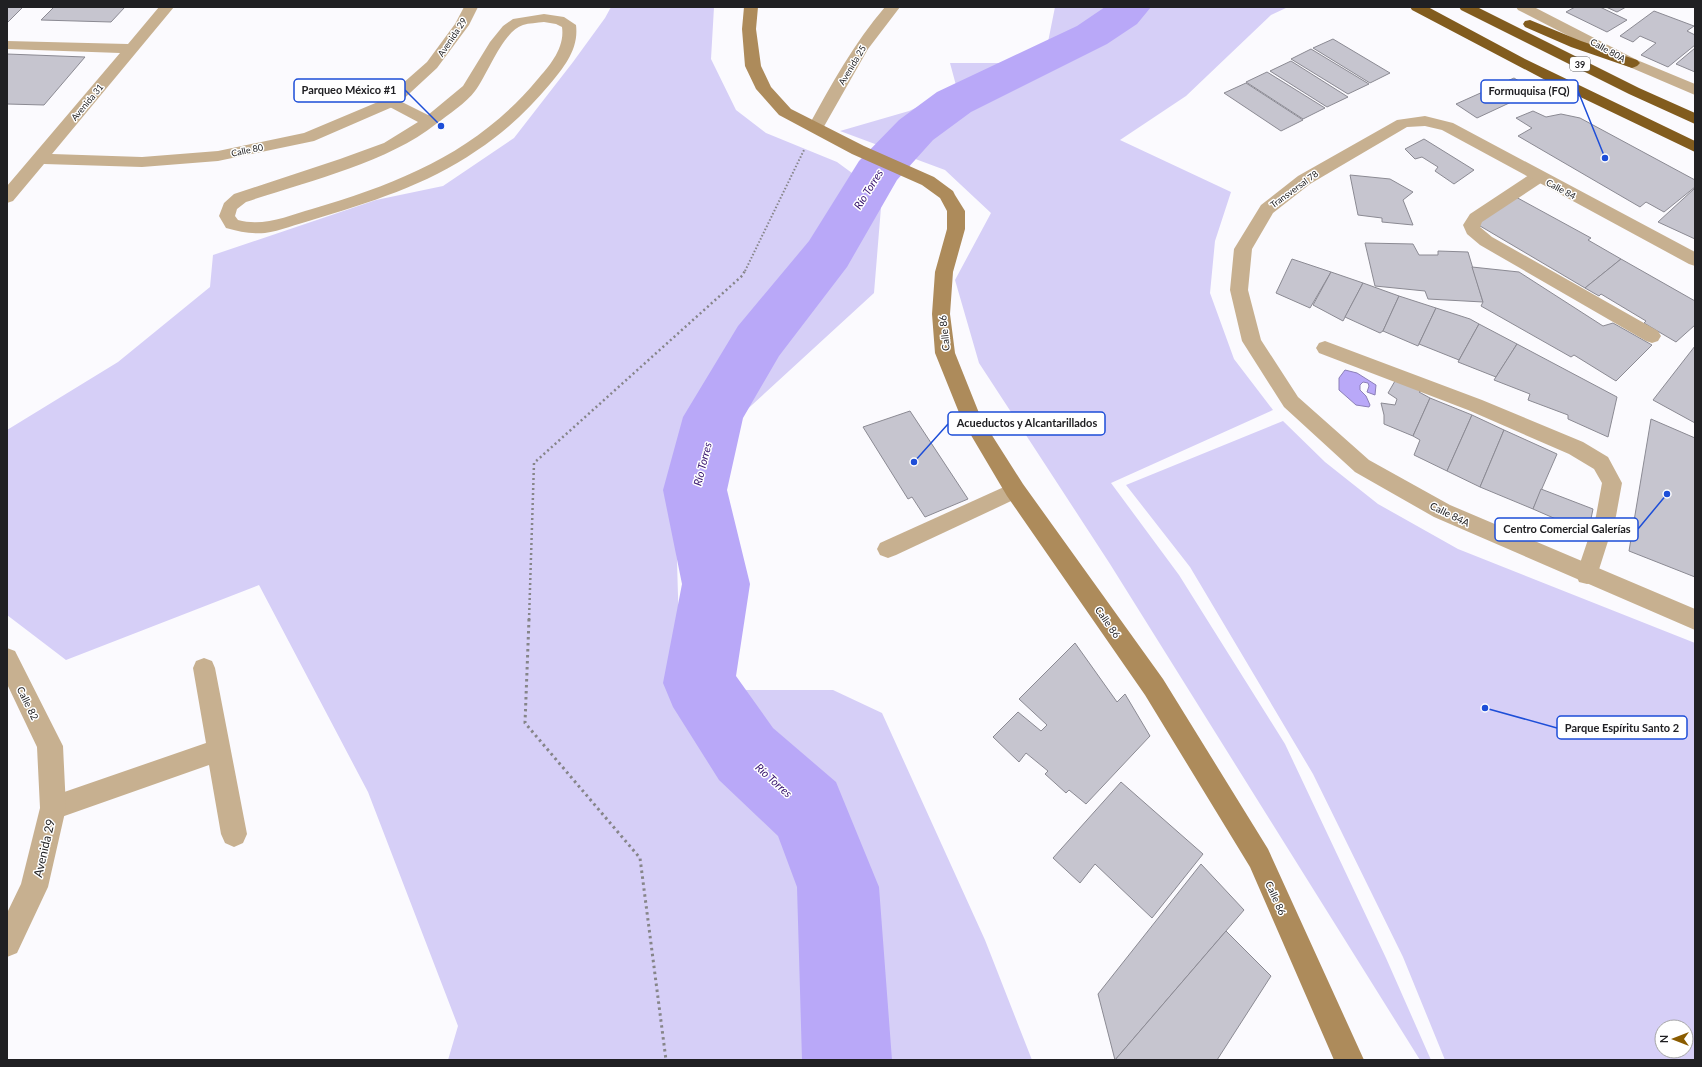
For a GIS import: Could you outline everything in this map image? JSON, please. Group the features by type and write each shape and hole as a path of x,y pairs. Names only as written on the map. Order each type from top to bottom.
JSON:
{"highway":[{"name":"39","path":"1417,7 1602,103 1695,147"},
{"name":"39","path":"1466,7 1634,91 1695,119"},
{"path":"1489,7 1576,44 1632,63"}],"street":[{"name":"Avenida 31","path":"7,197 167,7"},
{"name":"Avenida 29","path":"432,66 462,25 471,7"},
{"name":"Calle 86","path":"751,7 750,29 753,66 764,89 785,112 858,150 928,181 947,195 956,211 956,229 944,272 941,314 945,353 972,420 1015,490 1154,687 1258,858 1349,1060"},
{"name":"Avenida 25","path":"816,127 852,62 879,22 893,7"},
{"name":"Calle 80A","path":"1523,7 1632,63 1695,90"},
{"path":"7,44 132,49"},
{"name":"Calle 80","path":"39,159 142,162 218,156 308,137 391,102 432,66"},
{"name":"Calle 84","path":"1425,121 1447,126 1695,260"},
{"name":"Transversal 78","path":"1252,341 1239,290 1243,249 1267,209 1304,180 1403,123 1425,121"},
{"name":"Calle 84A","path":"1252,341 1290,402 1362,466 1442,511 1587,575 1695,620"},
{"name":"Calle 82","path":"7,659 50,746"},
{"name":"Avenida 29","path":"7,944 34,887 53,808 50,746"}],"lane":[{"path":"532,19 559,20 569,25 570,43 554,68 531,97 496,131 453,160 403,184 267,227 247,228 232,224 227,216 230,207 240,198 268,190 389,146 429,122 469,89 497,42 508,29 518,22 532,19"},
{"path":"391,102 429,122"},
{"path":"1538,176 1476,218 1471,224 1473,230 1486,241 1652,336"},
{"path":"1325,348 1476,405 1576,448 1601,463 1612,483 1606,516 1587,575"},
{"path":"888,549 1015,490"},
{"path":"204,668 234,834"},
{"path":"53,808 219,750"}],"path":[{"path":"666,1060 640,858 525,723 534,463 743,275 816,127"}],"shaded area":[{"path":"611,7 714,7 711,59 736,110 766,133 837,162 882,195 874,293 741,415 675,491 679,631 730,690 833,690 882,713 985,940 1032,1060 448,1060 458,1026 368,792 259,585 66,660 7,615 7,430 118,362 210,287 213,255 376,200 443,186 514,138 573,62 605,18"},
{"path":"1055,7 1288,7 1271,15 1186,96 1120,140 1231,192 1215,241 1210,293 1234,359 1273,410 1111,483 1179,575 1285,744 1386,958 1431,1060 1420,1060 1110,564 979,363 955,280 991,213 945,170 840,131 909,111 957,89 950,63 1008,63 1048,42"},
{"path":"1345,370 1357,373 1376,385 1375,395 1367,392 1369,386 1368,383 1363,382 1360,385 1360,390 1366,396 1370,405 1369,407 1356,405 1339,390 1339,378"},
{"path":"1283,421 1325,462 1378,504 1458,549 1695,643 1695,1060 1445,1060 1403,957 1313,774 1190,567 1126,485"}],"building":[{"path":"7,7 23,7 7,23"},
{"path":"54,7 125,7 111,22 41,20"},
{"path":"1575,7 1600,7 1627,20 1607,32 1566,12"},
{"path":"1606,7 1626,7 1617,12"},
{"path":"1654,11 1694,26 1687,31 1695,35 1695,45 1668,67 1641,55 1656,43 1640,36 1633,42 1620,36"},
{"path":"1333,39 1390,73 1370,83 1313,48"},
{"path":"1695,48 1695,72 1676,64"},
{"path":"1311,49 1369,84 1348,94 1291,59"},
{"path":"7,54 85,57 44,105 7,104"},
{"path":"1291,61 1348,97 1327,107 1270,71"},
{"path":"1267,72 1325,108 1303,119 1246,82"},
{"path":"1514,78 1535,91 1477,118 1456,104"},
{"path":"1246,83 1303,120 1281,131 1224,93"},
{"path":"1533,111 1546,117 1561,114 1580,118 1695,180 1695,187 1664,212 1646,202 1640,207 1518,136 1532,128 1516,118"},
{"path":"1424,139 1474,170 1454,184 1435,171 1438,167 1422,157 1415,159 1405,149"},
{"path":"1350,175 1390,179 1413,192 1403,200 1413,225 1382,222 1382,218 1358,215"},
{"path":"1695,188 1695,239 1658,222"},
{"path":"1514,196 1591,238 1588,240 1621,259 1585,288 1475,223"},
{"path":"1365,243 1413,244 1419,255 1438,255 1438,251 1468,252 1483,302 1428,299 1425,291 1375,286"},
{"path":"1292,259 1331,272 1310,308 1276,293"},
{"path":"1621,259 1695,301 1695,325 1676,342 1644,323 1646,321 1601,294 1599,296 1585,288"},
{"path":"1472,267 1519,272 1603,326 1613,323 1652,345 1616,381 1574,355 1571,357 1481,306 1483,302"},
{"path":"1331,272 1363,283 1343,321 1313,305"},
{"path":"1363,283 1399,296 1383,331 1380,333 1345,317"},
{"path":"1399,296 1436,308 1418,346 1383,331"},
{"path":"1436,308 1470,319 1479,324 1459,360 1419,344"},
{"path":"1479,324 1517,344 1496,377 1458,362"},
{"path":"1517,344 1617,397 1608,437 1568,419 1568,415 1528,400 1530,394 1494,380"},
{"path":"1695,346 1695,423 1653,400"},
{"path":"1395,381 1422,390 1419,392 1430,398 1413,436 1384,424 1384,415 1381,403 1395,405 1397,399 1388,393"},
{"path":"1430,398 1472,415 1447,471 1414,455 1420,440 1413,436"},
{"path":"910,411 968,499 925,517 912,497 908,499 863,427"},
{"path":"1472,415 1504,430 1480,487 1447,471"},
{"path":"1651,419 1695,438 1695,577 1629,551"},
{"path":"1504,430 1557,454 1533,509 1480,487"},
{"path":"1541,489 1593,509 1588,533 1533,509"},
{"path":"1075,643 1117,702 1125,694 1150,736 1086,804 1069,790 1066,793 1045,774 1048,771 1026,753 1019,762 993,737 1018,712 1041,731 1047,725 1019,699"},
{"path":"1121,782 1203,854 1152,918 1095,864 1080,883 1053,858"},
{"path":"1201,864 1244,910 1115,1060 1098,994"},
{"path":"1226,931 1271,976 1217,1060 1115,1060"}],"waterway":[{"name":"Río Torres","path":"847,1060 838,887 808,810 746,754 699,683 716,584 695,490 713,417 758,341 828,254 877,172 916,130 954,102 1092,35 1122,15 1130,7"}],"place":[{"name":"Parqueo México #1","path":"441,126"},
{"name":"Formuquisa (FQ)","path":"1605,158"},
{"name":"Acueductos y Alcantarillados","path":"914,462"},
{"name":"Centro Comercial Galerías","path":"1667,494"},
{"name":"Parque Espíritu Santo 2","path":"1485,708"}]}
